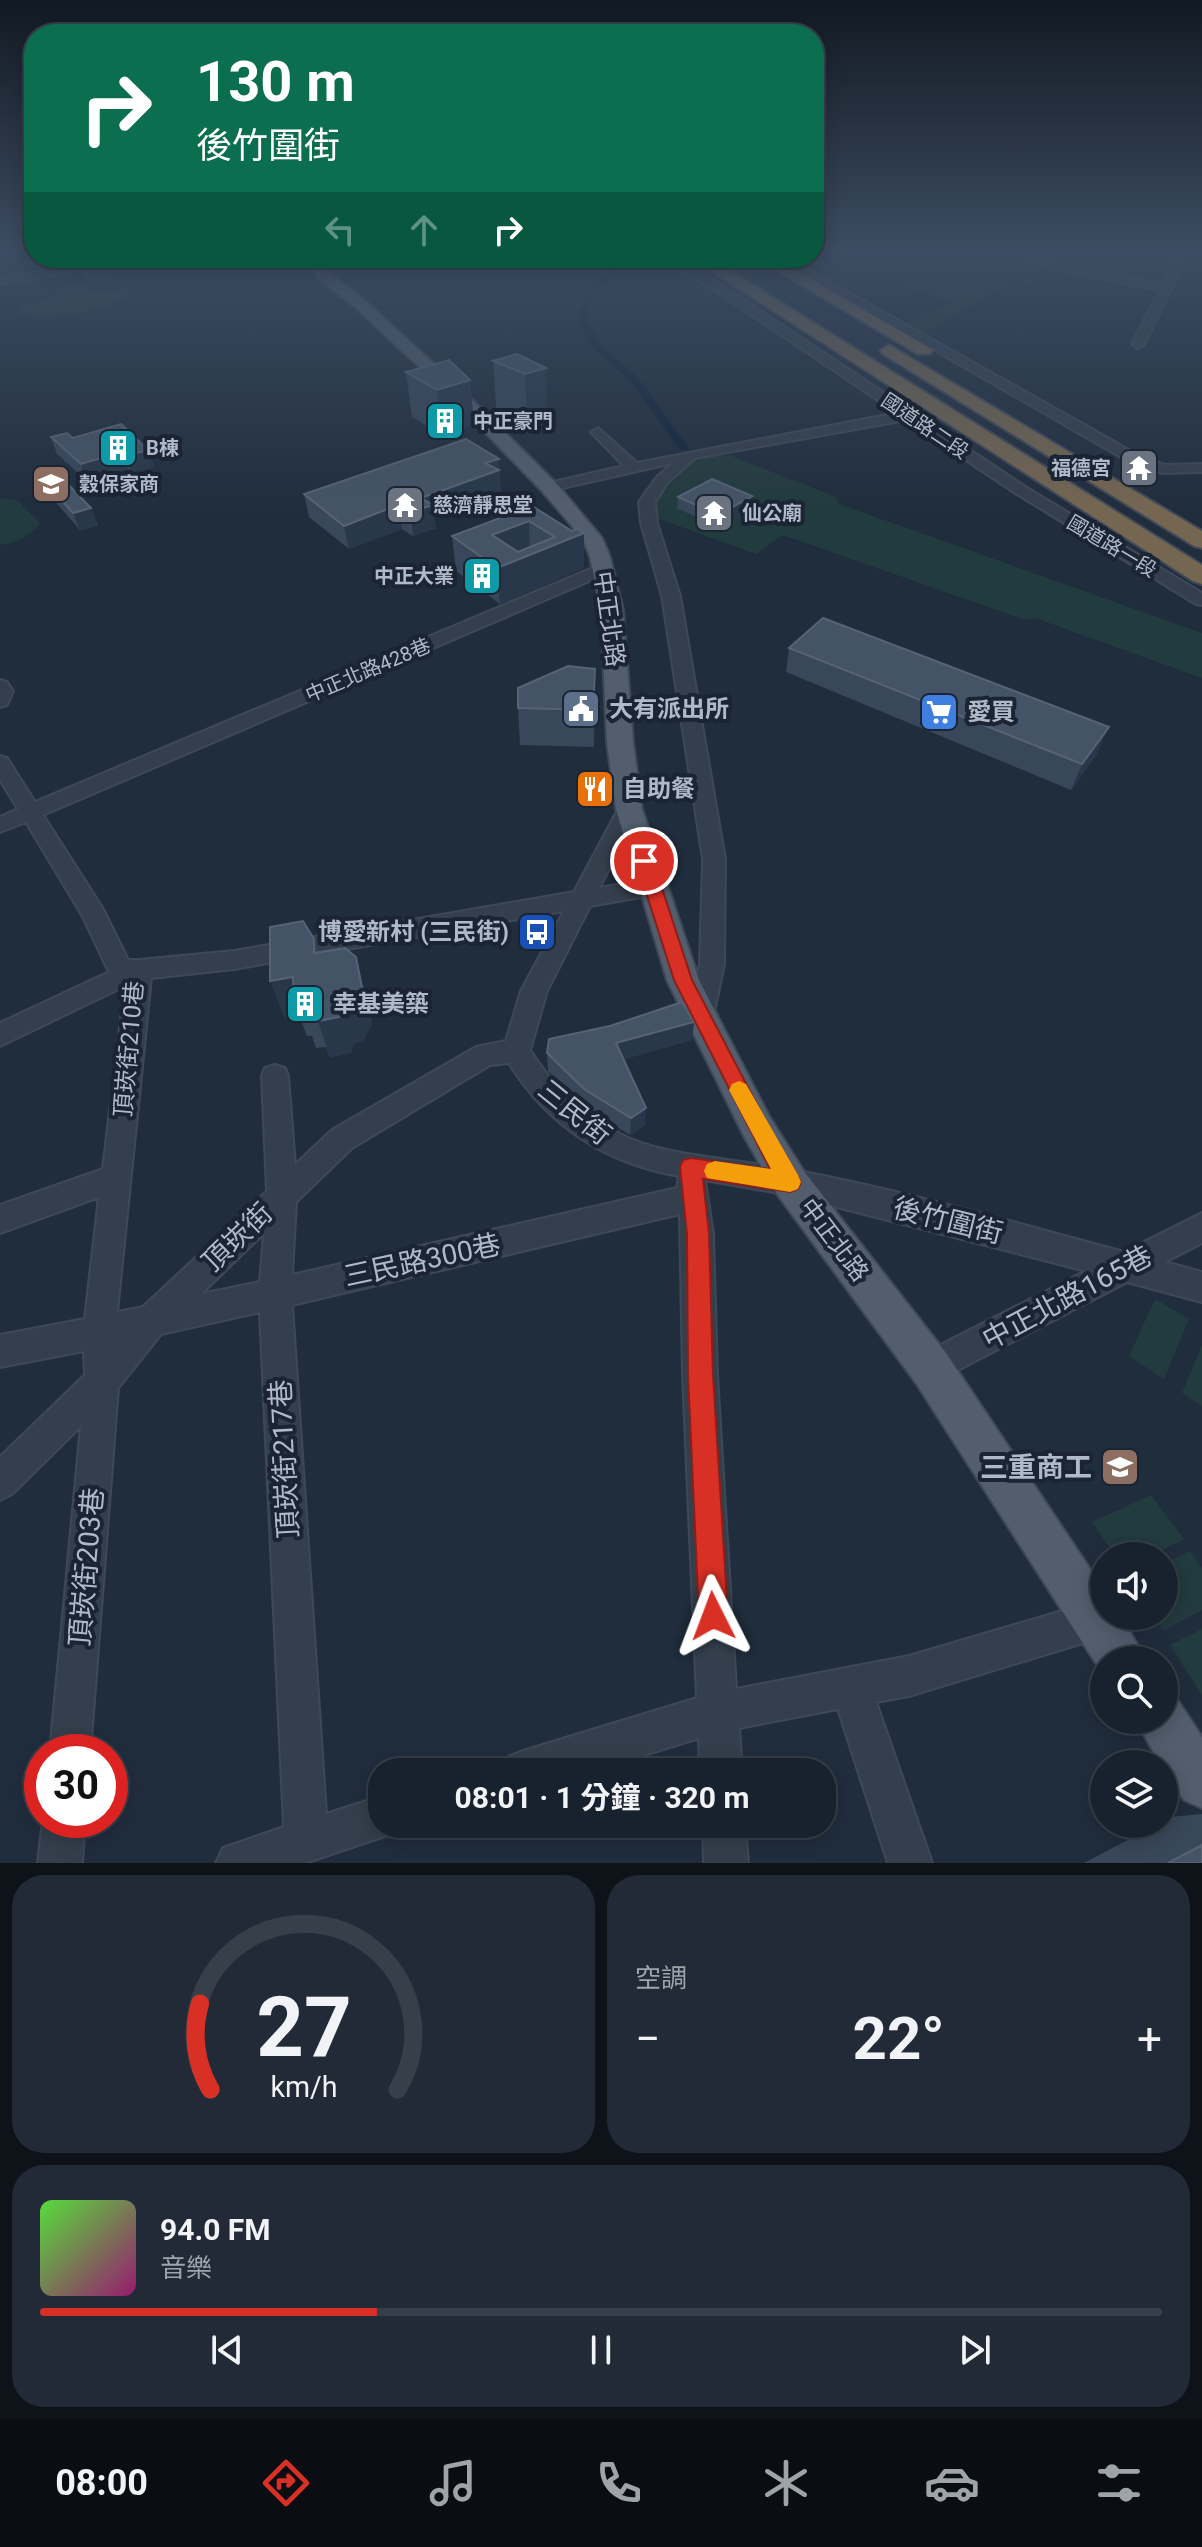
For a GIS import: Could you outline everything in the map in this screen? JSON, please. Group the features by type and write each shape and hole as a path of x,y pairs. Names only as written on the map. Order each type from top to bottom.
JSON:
{"highway":[{"path":"824,337 1202,576"},
{"path":"846,337 1202,557"},
{"path":"866,337 1202,541"},
{"path":"899,337 1202,519"}],"main road":[{"name":"中正北路","path":"397,337 441,377 549,487 592,538 600,557 612,610 620,742 629,809 683,980 757,1127 790,1182 931,1368 1090,1611"},
{"path":"1170,1734 1202,1782"}],"street":[{"name":"國道路二段","path":"792,337 1022,491"},
{"path":"918,337 1053,414 1152,465 1163,469 1202,468"},
{"path":"1138,344 1142,337"},
{"path":"549,487 718,450 909,415"},
{"path":"598,432 635,469"},
{"path":"688,458 662,480 647,502 649,523 671,596 714,859 712,964 701,1012"},
{"name":"國道路一段","path":"1022,491 1202,600"},
{"name":"中正北路428巷","path":"0,825 602,569"},
{"name":"頂崁街210巷","path":"0,763 80,890 108,939 120,969 139,970 99,1332 102,1382"},
{"path":"516,1051 534,991 629,809"},
{"path":"0,1035 89,990 139,970 234,960 652,887"},
{"name":"三民街","path":"516,1051 538,1086 612,1144 650,1158 692,1182"},
{"name":"頂崁街","path":"0,1482 102,1382 152,1320 342,1139 485,1055 516,1051"},
{"name":"頂崁街217巷","path":"275,1076 282,1193 275,1291 306,1841"},
{"path":"0,1219 115,1178"},
{"path":"692,1182 698,1234 700,1375 720,1758"},
{"name":"後竹圍街","path":"692,1182 790,1182 954,1221 1202,1287"},
{"name":"三民路300巷","path":"0,1351 431,1260 692,1182"},
{"name":"中正北路165巷","path":"931,1368 1202,1227"},
{"name":"頂崁街203巷","path":"72,1734 102,1382"},
{"path":"568,1758 718,1712 909,1676 1090,1622"},
{"path":"851,1688 910,1863"},
{"path":"238,1863 368,1821"},
{"path":"60,1863 62,1838"},
{"path":"725,1838 726,1863"}],"green space":[{"path":"729,455 836,497 839,504 1202,633 1202,678 1035,618 1025,620 783,535 756,554 648,515 653,487 684,458"},
{"path":"0,498 17,500 40,523 23,538 0,545"},
{"path":"1155,1299 1189,1319 1164,1379 1129,1356"},
{"path":"1202,1345 1202,1406 1182,1393"},
{"path":"1151,1495 1184,1539 1178,1542 1106,1542 1092,1522"},
{"path":"1190,1551 1202,1568 1202,1610 1178,1623 1178,1557"},
{"path":"1202,1629 1202,1695 1178,1658 1178,1646 1170,1645"}],"building":[{"path":"517,354 546,368 525,374 493,361"},
{"path":"449,360 470,380 437,390 406,372"},
{"path":"121,424 148,450 126,456 122,452 81,464 51,437 67,433 73,438"},
{"path":"466,439 499,459 485,463 499,470 421,498 433,505 410,512 398,505 344,526 304,494"},
{"path":"60,476 91,508 73,513 45,481"},
{"path":"712,479 752,496 718,515 678,497"},
{"path":"532,506 572,531 577,529 584,533 497,568 452,536","holes":["529,521 555,537 518,552 492,535"]},
{"path":"823,618 1109,727 1082,764 789,648"},
{"path":"568,666 595,669 593,710 518,708 518,688"},
{"path":"303,921 314,939 314,953 345,948 356,957 362,988 353,1005 342,1008 340,1017 318,1021 317,1010 304,1012 303,999 294,1000 293,977 270,981 270,927"},
{"path":"682,1002 694,1022 616,1043 646,1108 631,1118 584,1089 547,1053 549,1039 610,1026"},
{"path":"1202,1845 1202,1863 1168,1863"}],"waterway":[{"path":"590,337 635,380 684,448"}],"slow traffic":[{"path":"715,1171 790,1182 739,1090"}],"place":[{"name":"中正豪門","path":"445,421"},
{"name":"B棟","path":"118,448"},
{"name":"福德宮","path":"1139,468"},
{"name":"穀保家商","path":"51,484"},
{"name":"慈濟靜思堂","path":"405,505"},
{"name":"仙公廟","path":"714,513"},
{"name":"中正大業","path":"482,576"},
{"name":"大有派出所","path":"581,709"},
{"name":"愛買","path":"939,712"},
{"name":"自助餐","path":"595,789"},
{"name":"博愛新村 (三民街)","path":"537,932"},
{"name":"幸基美築","path":"305,1004"},
{"name":"三重商工","path":"1120,1467"}],"route":[{"path":"644,861 683,980 757,1127 790,1182 691,1167 698,1234 700,1375 713,1616"}]}
